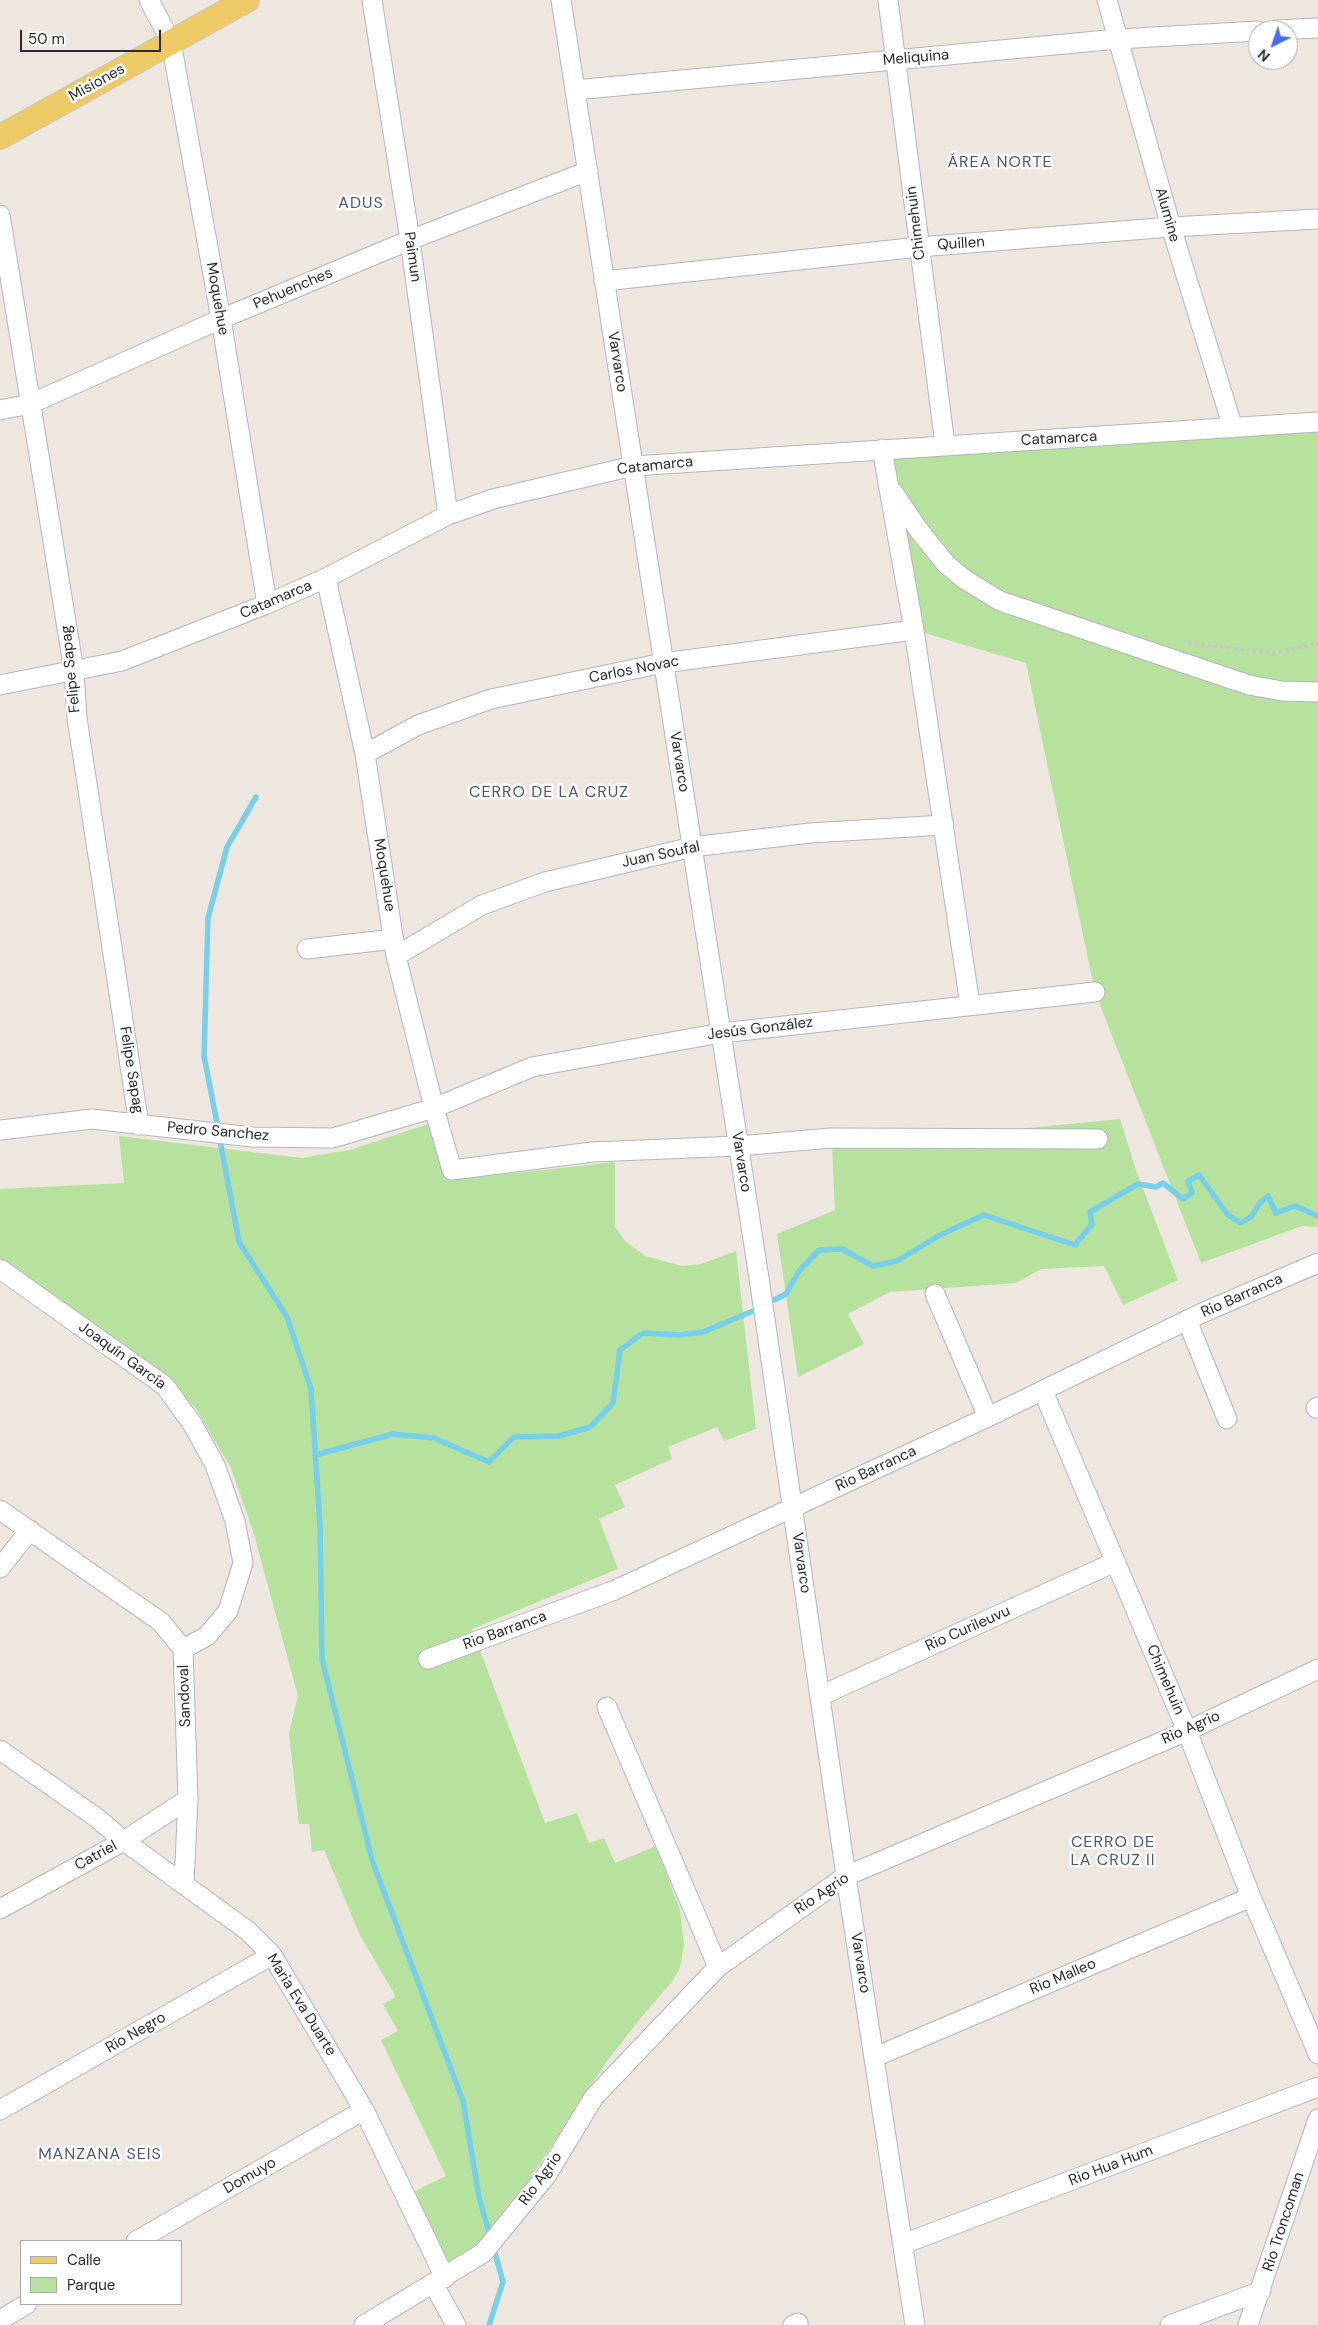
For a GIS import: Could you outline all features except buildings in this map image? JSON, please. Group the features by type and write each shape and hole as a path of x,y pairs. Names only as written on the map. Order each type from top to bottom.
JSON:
{"main road":[{"name":"Misiones","path":"0,137 247,0"}],"street":[{"name":"Moquehue","path":"149,0 171,42 220,319 267,604"},
{"name":"Paimun","path":"372,0 410,240 448,515"},
{"name":"Varvarco","path":"562,0 739,1146 846,1876 915,2325"},
{"name":"Chimehuin","path":"888,0 897,60 918,247 945,445"},
{"name":"Alumine","path":"1107,0 1170,227 1233,428"},
{"path":"1298,29 1318,28"},
{"name":"Meliquina","path":"575,90 1118,40 1248,32"},
{"name":"Pehuenches","path":"0,410 30,404 220,319 410,240 588,171"},
{"name":"Felipe Sapag","path":"0,214 74,671 76,718 139,1125"},
{"name":"Quillen","path":"604,281 918,247 1170,227 1318,219"},
{"name":"Catamarca","path":"0,685 122,661 267,604 326,578 448,515 493,499 633,466 882,448 1318,422"},
{"path":"882,448 914,630 970,1005"},
{"path":"889,484 918,529 946,564 964,579 1000,601 1248,685 1265,689 1318,692"},
{"name":"Moquehue","path":"326,578 365,754 395,947 434,1108 452,1170 592,1152 739,1146"},
{"name":"Carlos Novac","path":"365,754 418,725 491,699 663,663 914,630"},
{"name":"Juan Soufal","path":"395,947 482,905 545,882 692,847 810,833 944,825"},
{"path":"307,949 395,947"},
{"name":"Jesús González","path":"434,1108 532,1067 721,1033 1095,992"},
{"name":"Pedro Sanchez","path":"0,1130 92,1119 252,1138 333,1138 434,1108"},
{"path":"739,1146 831,1138 1098,1139"},
{"name":"Rio Barranca","path":"428,1659 615,1590 988,1417 1188,1320 1318,1263"},
{"name":"Joaquín García","path":"0,1270 166,1386 193,1424 215,1465 236,1521 243,1564 228,1611 207,1636 183,1649"},
{"path":"936,1294 988,1417"},
{"path":"1188,1320 1227,1419"},
{"name":"Chimehuin","path":"1043,1391 1187,1731 1251,1897 1318,2054"},
{"name":"Sandoval","path":"0,1510 161,1622 183,1649 188,1799 184,1884"},
{"path":"0,1568 30,1530"},
{"name":"Rio Curileuvu","path":"820,1696 1115,1562"},
{"name":"Rio Agrio","path":"364,2325 483,2253 546,2176 594,2097 718,1966 846,1876 1187,1731 1318,1669"},
{"path":"607,1707 718,1966"},
{"name":"Maria Eva Duarte","path":"0,1750 97,1818 124,1841 248,1931 272,1955 364,2110 439,2281 456,2325"},
{"name":"Catriel","path":"0,1909 124,1841 188,1799"},
{"name":"Rio Malleo","path":"874,2057 1251,1897"},
{"name":"Río Negro","path":"0,2110 272,1955"},
{"name":"Rio Hua Hum","path":"903,2244 1318,2087"},
{"name":"Domuyo","path":"138,2240 364,2110"},
{"name":"Rio Troncoman","path":"1248,2325 1318,2119"},
{"path":"1170,2325 1261,2291"},
{"path":"0,2320 26,2305"}],"path":[{"path":"1182,642 1274,653 1318,643"}],"green space":[{"path":"1318,431 1318,1227 1302,1226 1201,1263 1095,992 1026,663 921,632 888,454"},
{"path":"1120,1119 1137,1173 1178,1280 1123,1305 1104,1266 1041,1269 1016,1283 890,1292 848,1314 864,1344 798,1377 777,1234 835,1210 832,1147"},
{"path":"431,1123 444,1172 452,1180 615,1162 615,1227 626,1242 645,1256 682,1266 701,1264 736,1251 756,1429 724,1441 717,1427 668,1447 672,1459 615,1485 625,1507 599,1519 618,1569 472,1629 545,1823 577,1813 589,1843 604,1838 615,1863 656,1846 680,1910 684,1945 680,1968 671,1983 607,2061 514,2203 481,2243 449,2270 413,2192 446,2176 381,2040 398,2031 383,2004 396,1997 360,1935 324,1850 312,1852 309,1824 299,1824 289,1733 298,1696 253,1531 231,1468 196,1409 167,1378 0,1260 0,1189 124,1183 119,1136 302,1158 350,1150"}],"waterway":[{"path":"217,1123 204,1056 208,918 227,847 256,797"},
{"path":"220,1140 239,1242 287,1317 311,1389 320,1524 322,1659 372,1860 463,2101 479,2197 489,2232"},
{"path":"774,1300 786,1294 799,1271 819,1250 842,1249 873,1266 897,1261 940,1235 984,1215 1075,1245 1092,1224 1090,1212 1138,1184 1156,1187 1163,1183 1183,1199 1192,1193 1188,1181 1199,1175 1228,1215 1241,1223 1251,1217 1259,1204 1268,1196 1276,1213 1295,1206 1318,1216"},
{"path":"315,1455 393,1434 434,1438 489,1462 514,1437 559,1436 590,1427 613,1403 620,1350 643,1333 679,1335 703,1332 753,1311"},
{"path":"489,2325 503,2282 495,2253"}],"district":[{"name":"ÁREA NORTE","path":"1000,163"},
{"name":"ADUS","path":"361,204"},
{"name":"CERRO DE LA CRUZ","path":"549,793"},
{"name":"CERRO DE LA CRUZ II","path":"1113,1852"},
{"name":"MANZANA SEIS","path":"100,2155"}]}
